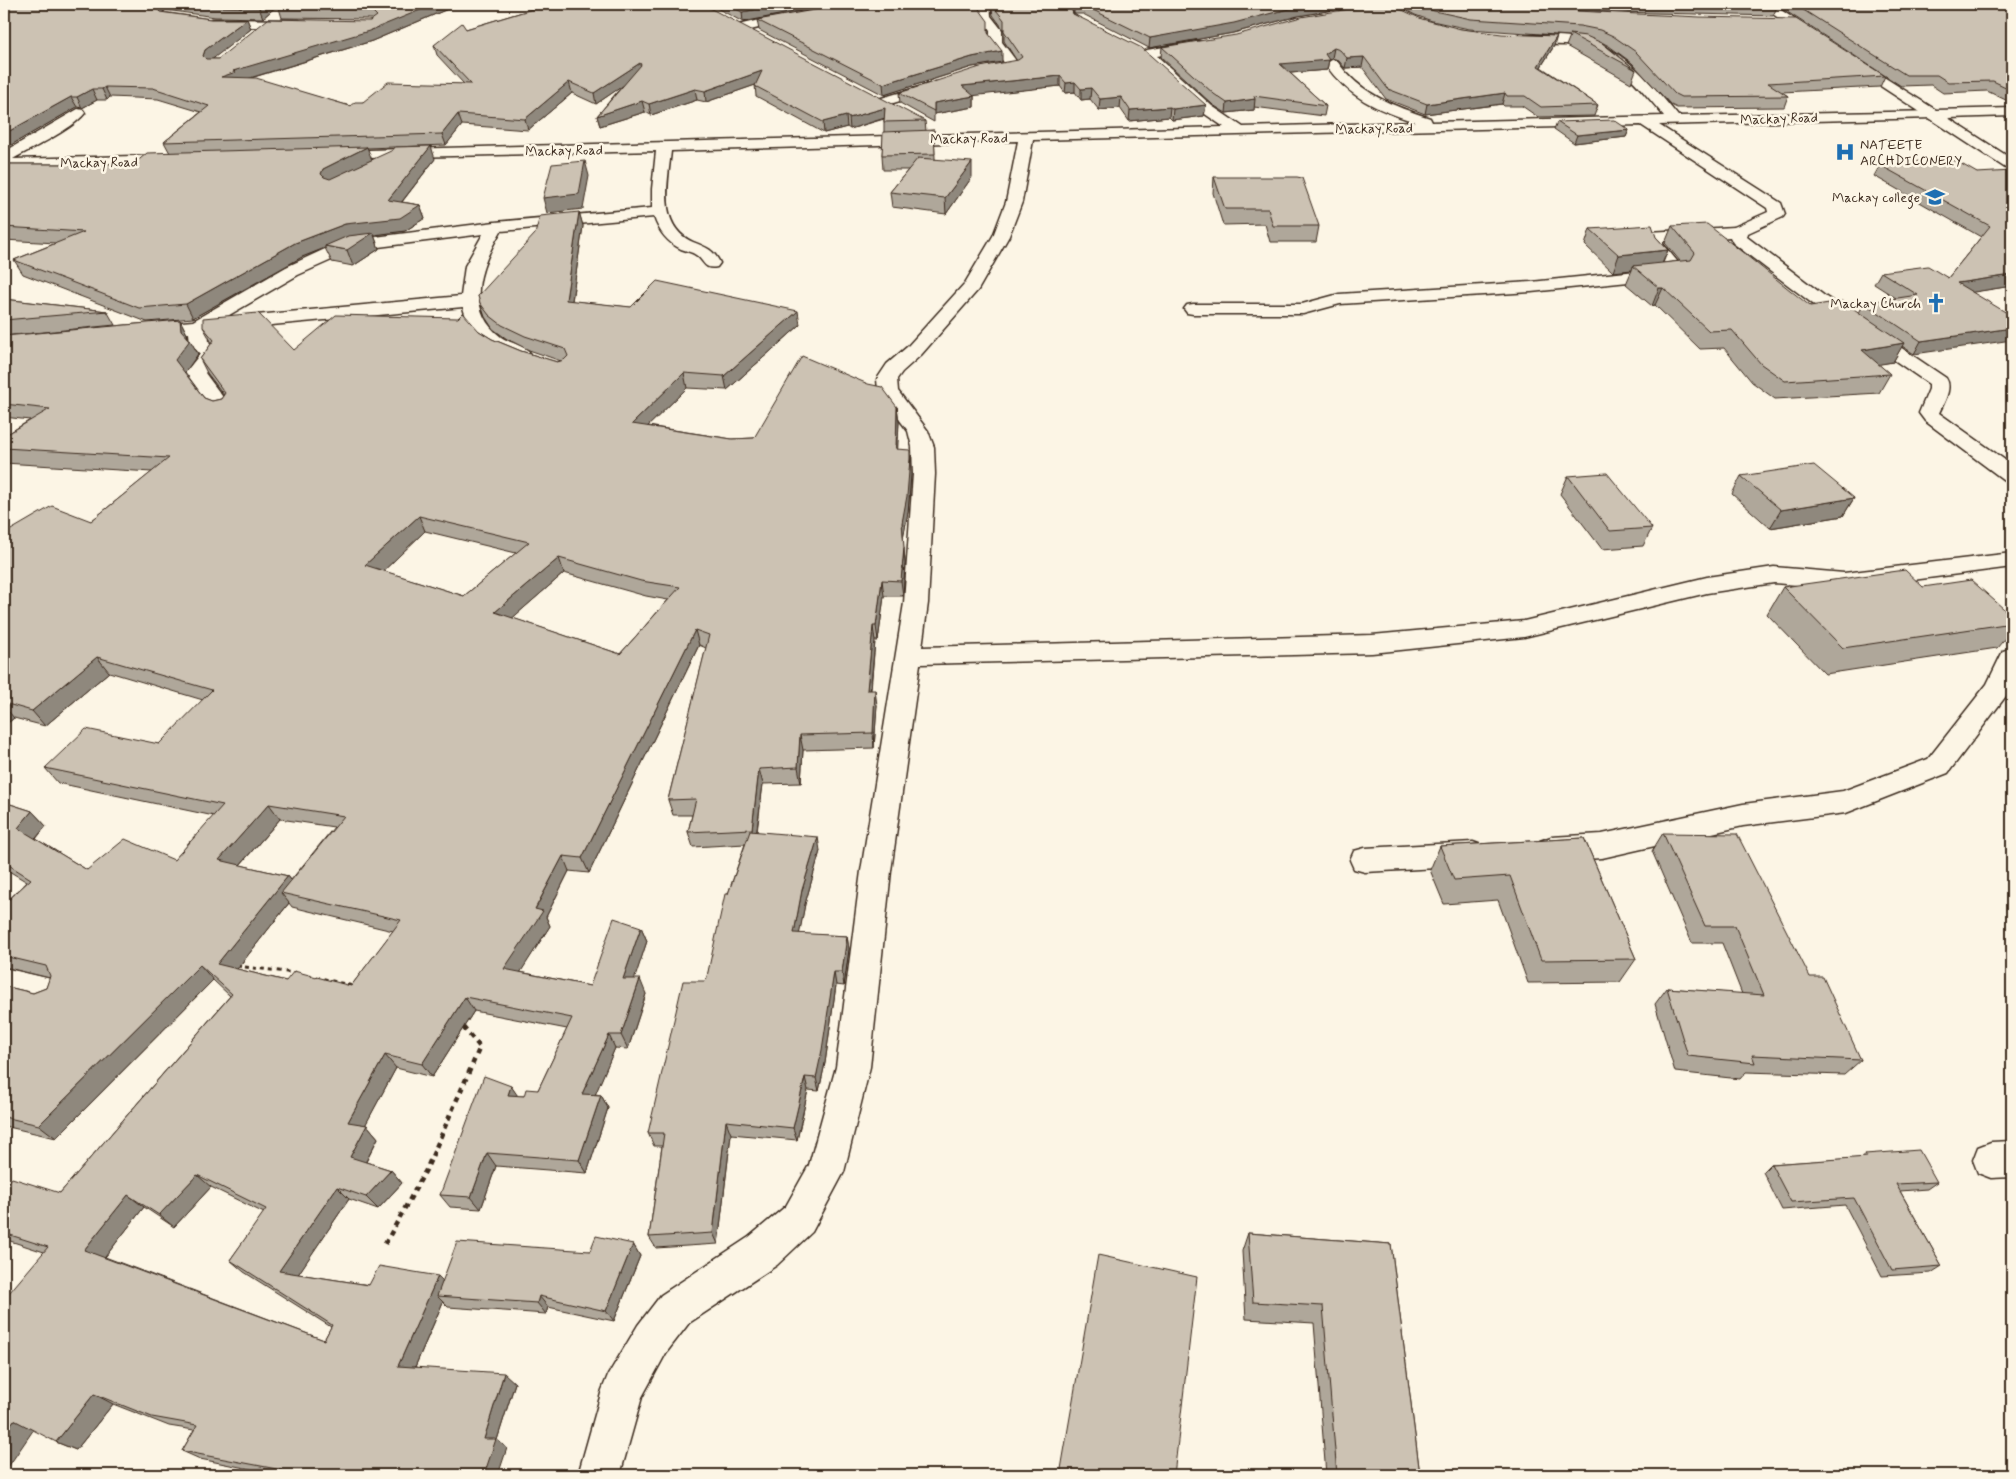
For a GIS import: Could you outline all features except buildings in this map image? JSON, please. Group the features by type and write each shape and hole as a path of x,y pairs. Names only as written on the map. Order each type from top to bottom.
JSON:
{"street":[{"path":"742,28 780,19 868,4"},
{"path":"971,74 1013,66 996,42 996,30 985,16 986,6 984,4"},
{"path":"1764,4 1827,45"},
{"path":"1338,16 1385,5 1402,10"},
{"path":"254,36 282,10"},
{"path":"728,20 759,36"},
{"path":"198,22 316,24"},
{"path":"1774,23 1794,23"},
{"path":"1501,37 1594,46 1613,58 1651,92 1675,121"},
{"path":"1214,42 1143,52 1208,109 1240,131"},
{"path":"1844,56 2012,166"},
{"path":"1332,64 1346,83 1367,99 1443,127"},
{"path":"900,111 879,100 948,82"},
{"name":"Mackay Road","path":"321,156 952,138 2012,112"},
{"path":"4,158 63,124 78,113"},
{"path":"1193,309 1303,309 1339,299 1531,287 1677,272 1655,244 1655,236 1738,232 1747,226 1765,221 1777,214 1775,206 1645,122"},
{"path":"926,124 952,138"},
{"path":"599,1475 623,1390 652,1339 675,1308 763,1252 799,1219 826,1172 853,1067 876,871 916,594 924,474 923,447 918,431 888,391 887,379 894,368 914,351 972,286 1001,236 1014,202 1026,137"},
{"path":"664,147 659,212 672,237 706,253 711,263"},
{"path":"364,172 400,154"},
{"name":"Mackay Road","path":"4,164 192,159"},
{"path":"198,326 284,276 330,252 344,247 370,242 495,227 659,212"},
{"path":"495,227 479,253 472,271 468,302 476,321 490,339 512,352 538,360"},
{"path":"1738,232 1739,239 1768,262 1868,335 1929,373 1939,382 1939,389 1929,413 1932,417 2012,475"},
{"path":"127,333 468,302"},
{"path":"198,326 200,343 210,354 195,373 221,408"},
{"path":"908,656 1372,644 1524,629 1707,585 1765,577 1844,581 2012,560"},
{"path":"1364,860 1602,846 1743,815 1846,802 1938,766 2000,688 2012,657"},
{"path":"4,982 48,991"}],"path":[{"path":"187,846 199,834"},
{"path":"230,966 320,976 358,987"},
{"path":"385,1244 426,1170 480,1047 463,1026 454,1022"}],"place":[{"name":"NATEETE ARCHDICONERY","path":"1845,152"},
{"name":"Mackay college","path":"1935,197"},
{"name":"Mackay Church","path":"1936,303"}]}
